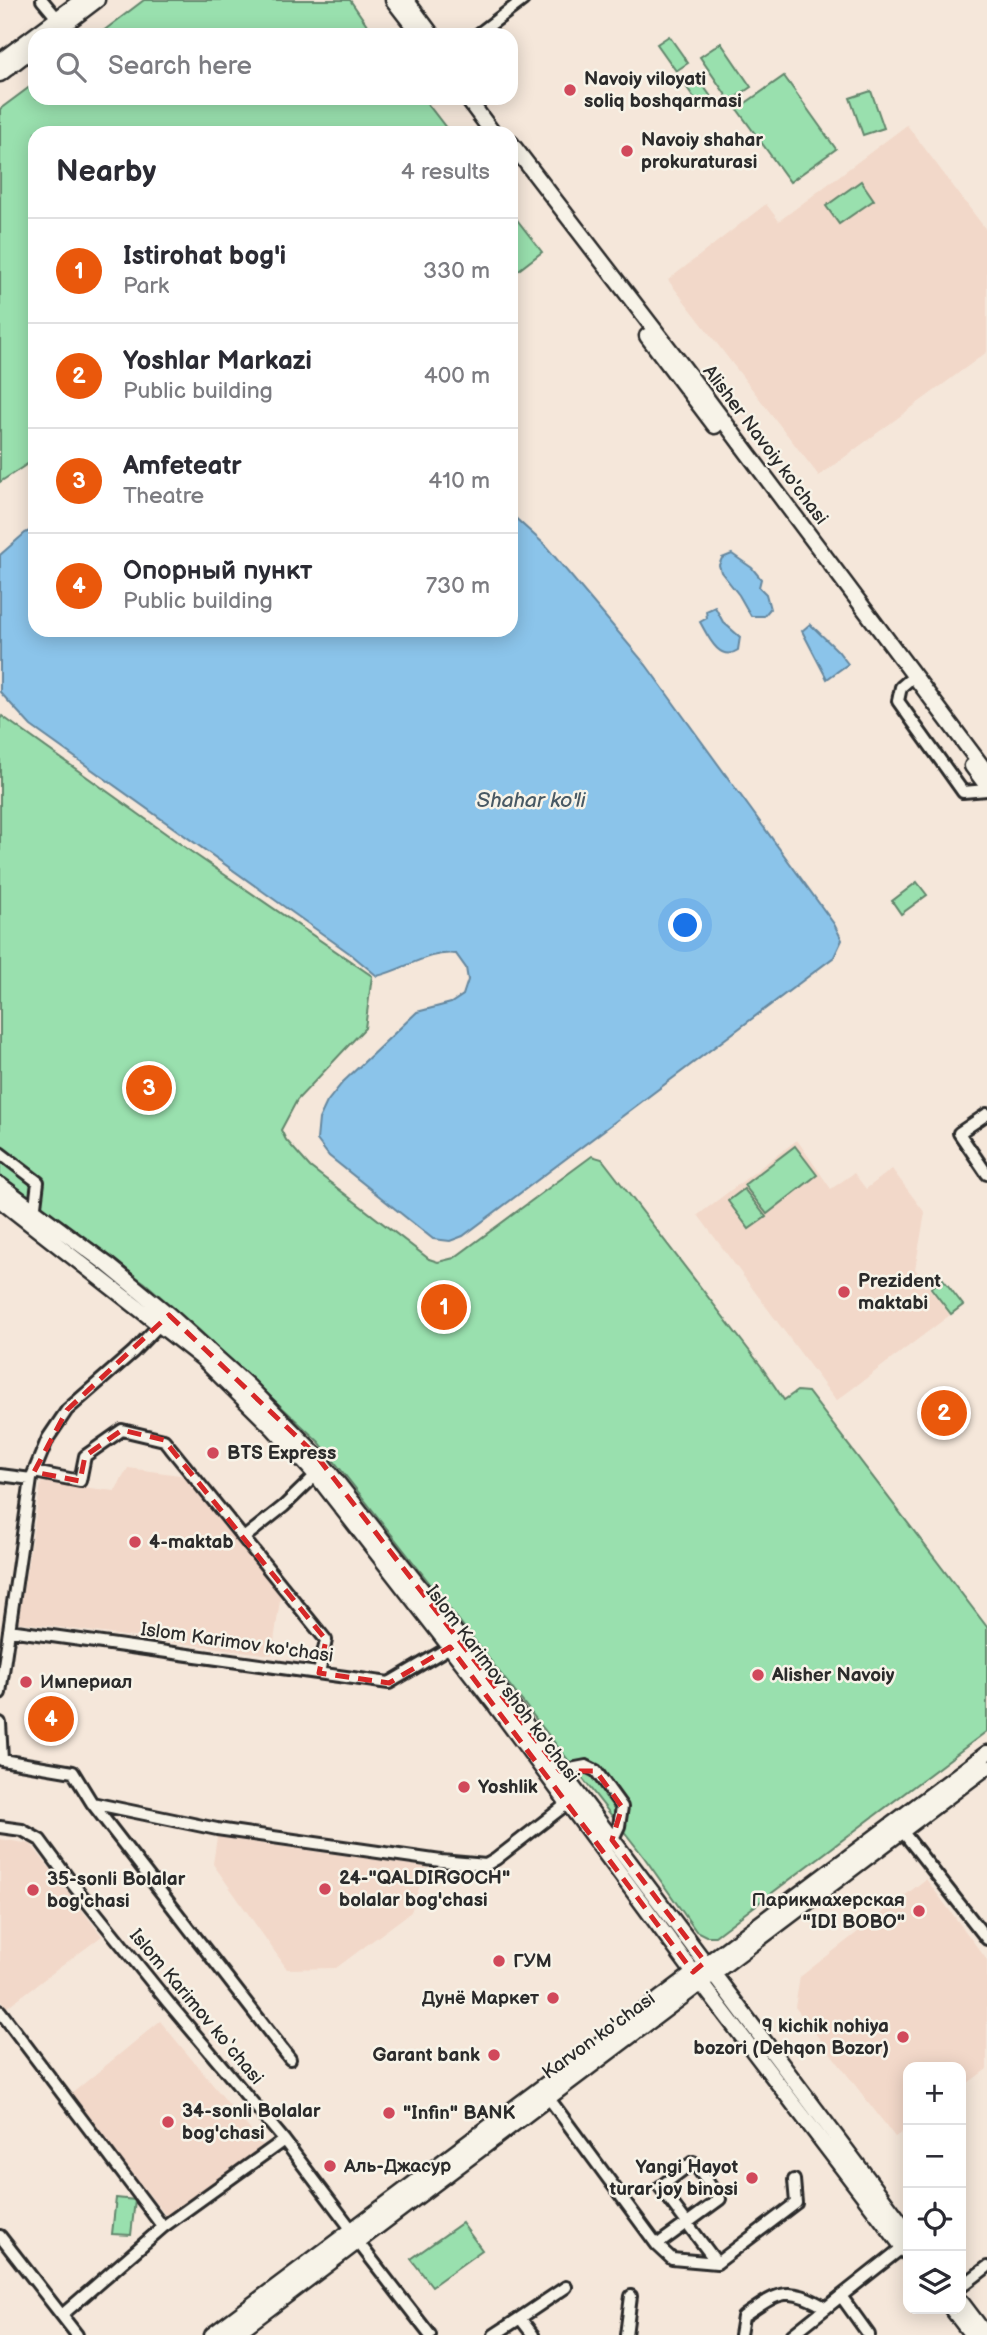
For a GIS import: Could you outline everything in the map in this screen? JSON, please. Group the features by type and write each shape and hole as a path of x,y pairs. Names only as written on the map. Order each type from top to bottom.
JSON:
{"main road":[{"path":"44,28 82,0"},
{"path":"60,28 97,0"},
{"path":"393,0 415,28"},
{"path":"406,0 427,28"},
{"path":"0,61 28,40"},
{"path":"0,74 28,52"},
{"path":"472,105 488,126"},
{"path":"483,105 499,126"},
{"name":"Alisher Navoiy ko'chasi","path":"518,153 624,299 986,777"},
{"name":"Alisher Navoiy ko'chasi","path":"518,166 624,299"},
{"name":"Alisher Navoiy ko'chasi","path":"879,636 908,681 986,777"},
{"name":"Islom Karimov shoh ko'chasi","path":"0,1185 33,1217 248,1386 315,1454 481,1665 612,1840 704,1973 903,2246"},
{"name":"Islom Karimov shoh ko'chasi","path":"0,1200 33,1217"},
{"name":"Islom Karimov shoh ko'chasi","path":"164,1320 274,1429 316,1475 605,1853 704,1973 903,2226"},
{"path":"899,1827 987,1752"},
{"name":"Karvon ko'chasi","path":"234,2335 355,2236 548,2098 704,1973 899,1827 987,1767"},
{"path":"212,2335 355,2236 704,1973"},
{"path":"966,2309 986,2335"},
{"path":"956,2314 972,2335"}],"street":[{"path":"42,0 57,18"},
{"path":"486,28 523,0"},
{"path":"908,681 901,687 898,701 963,792 986,777"},
{"path":"987,1114 960,1132 987,1174"},
{"path":"0,1153 38,1182 33,1217"},
{"path":"0,1693 33,1476 48,1438 66,1410 164,1320"},
{"path":"0,1475 80,1481 85,1456 122,1430 164,1440 326,1640 319,1673"},
{"path":"244,1537 284,1506 316,1475"},
{"name":"Islom Karimov ko'chasi","path":"9,1630 389,1683 450,1647"},
{"name":"Islom Karimov ko‘chasi","path":"0,1723 2,1760 74,1772 92,1803 290,2059"},
{"path":"560,1771 586,1766 596,1771 622,1807 619,1826 605,1853"},
{"path":"92,1803 217,1829 485,1865 568,1803"},
{"name":"Islom Karimov ko‘chasi","path":"0,1827 22,1830 40,1840 167,2001 284,2140 430,2335"},
{"path":"899,1827 987,1938"},
{"path":"0,2011 163,2227"},
{"path":"548,2098 657,2245 672,2259 717,2263 796,2203 794,2180"},
{"path":"62,2315 163,2227 284,2140"},
{"path":"657,2245 687,2224 720,2199 693,2162 660,2187 687,2224 717,2263"},
{"path":"0,2236 77,2335"},
{"path":"792,2335 905,2251"},
{"path":"966,2283 987,2267"},
{"path":"494,2335 566,2287"},
{"path":"740,2335 743,2317 776,2294 804,2295 826,2308"},
{"path":"626,2335 631,2296"},
{"path":"841,2296 869,2335"},
{"path":"520,2318 533,2335"}],"highlighted area":[{"path":"169,1315 315,1454 560,1771 596,1771 622,1807 612,1840 705,1962 693,1972 450,1647 389,1683 319,1673 326,1640 164,1440 122,1430 85,1456 80,1481 34,1472 67,1410"}],"shaded area":[{"path":"907,125 987,231 987,352 819,476 668,280 766,204 779,221"},
{"name":"Prezident maktabi","path":"797,1140 831,1189 854,1173 866,1189 892,1169 925,1213 915,1269 950,1315 836,1401 698,1215"},
{"name":"4-maktab","path":"128,1468 187,1476 281,1593 272,1655 18,1622 41,1482 115,1491"},
{"name":"24-\"QALDIRGOCH\" bolalar bog'chasi","path":"217,1837 426,1867 411,1912 336,1968 287,1969 213,1864"},
{"name":"35-sonli Bolalar bog'chasi","path":"0,1839 31,1844 102,1936 7,2007 0,1999"},
{"name":"9 kichik nohiya bozori (Dehqon Bozor)","path":"926,1879 987,1960 987,2069 966,2084 966,2062 903,2062 903,2131 895,2137 795,2007 800,1977"},
{"name":"34-sonli Bolalar bog'chasi","path":"160,2021 266,2149 170,2221 70,2095"}],"green space":[{"path":"144,0 350,0 369,28 107,28"},
{"path":"669,36 688,63 676,71 657,44"},
{"path":"721,43 751,87 730,101 700,57"},
{"path":"695,74 714,101 702,109 683,82"},
{"path":"784,76 836,149 790,182 737,109"},
{"path":"28,88 28,105 428,105 445,126 28,126 28,464 0,482 0,109"},
{"path":"871,91 884,128 863,135 850,98"},
{"path":"861,181 874,200 839,224 826,206"},
{"path":"518,221 542,252 518,271"},
{"path":"2,716 193,853 372,976 365,1028 297,1100 281,1130 286,1140 310,1167 429,1259 438,1262 454,1258 592,1156 602,1159 761,1366 784,1400 797,1391 808,1392 987,1627 987,1731 715,1936 706,1936 696,1931 644,1857 319,1442 145,1283 0,1180"},
{"path":"917,882 927,895 901,914 892,901"},
{"path":"795,1146 817,1175 767,1214 744,1185"},
{"path":"744,1189 766,1217 749,1229 728,1201"},
{"path":"943,1279 963,1305 951,1314 931,1288"},
{"path":"116,2198 135,2200 131,2235 112,2234"},
{"path":"462,2223 482,2250 432,2286 411,2259"}],"water":[{"name":"Shahar ko'li","path":"518,520 544,544 646,665 834,924 842,940 834,957 463,1236 450,1241 433,1239 329,1156 317,1140 319,1119 327,1102 343,1082 417,1012 451,1003 463,995 468,980 466,968 456,954 446,954 426,958 377,976 352,955 31,726 0,692 0,555 28,532 28,637 518,637"},
{"path":"732,554 752,568 761,579 759,587 766,594 770,609 764,616 751,616 721,572 719,565 722,558"},
{"path":"715,607 723,622 740,637 738,650 731,653 720,651 700,622 707,618 706,611"},
{"path":"810,624 848,664 827,679 802,631"}],"place":[{"name":"Navoiy viloyati soliq boshqarmasi","path":"570,90"},
{"name":"Navoiy shahar prokuraturasi","path":"627,151"},
{"name":"Amfeteatr","path":"149,1088"},
{"name":"Prezident maktabi","path":"844,1292"},
{"name":"Istirohat bog'i","path":"444,1307"},
{"name":"Yoshlar Markazi","path":"944,1413"},
{"name":"BTS Express","path":"213,1453"},
{"name":"4-maktab","path":"135,1542"},
{"name":"Alisher Navoiy","path":"758,1675"},
{"name":"Империал","path":"26,1682"},
{"name":"Опорный пункт","path":"51,1719"},
{"name":"Yoshlik","path":"464,1787"},
{"name":"24-\"QALDIRGOCH\" bolalar bog'chasi","path":"325,1889"},
{"name":"35-sonli Bolalar bog'chasi","path":"33,1890"},
{"name":"Парикмахерская \"IDI BOBO\"","path":"919,1911"},
{"name":"ГУМ","path":"499,1961"},
{"name":"Дунё Маркет","path":"553,1998"},
{"name":"9 kichik nohiya bozori (Dehqon Bozor)","path":"903,2037"},
{"name":"Garant bank","path":"494,2055"},
{"name":"\"Infin\" BANK","path":"389,2113"},
{"name":"34-sonli Bolalar bog'chasi","path":"168,2122"},
{"name":"Аль-Джасур","path":"330,2166"},
{"name":"Yangi Hayot turar joy binosi","path":"752,2178"}]}
